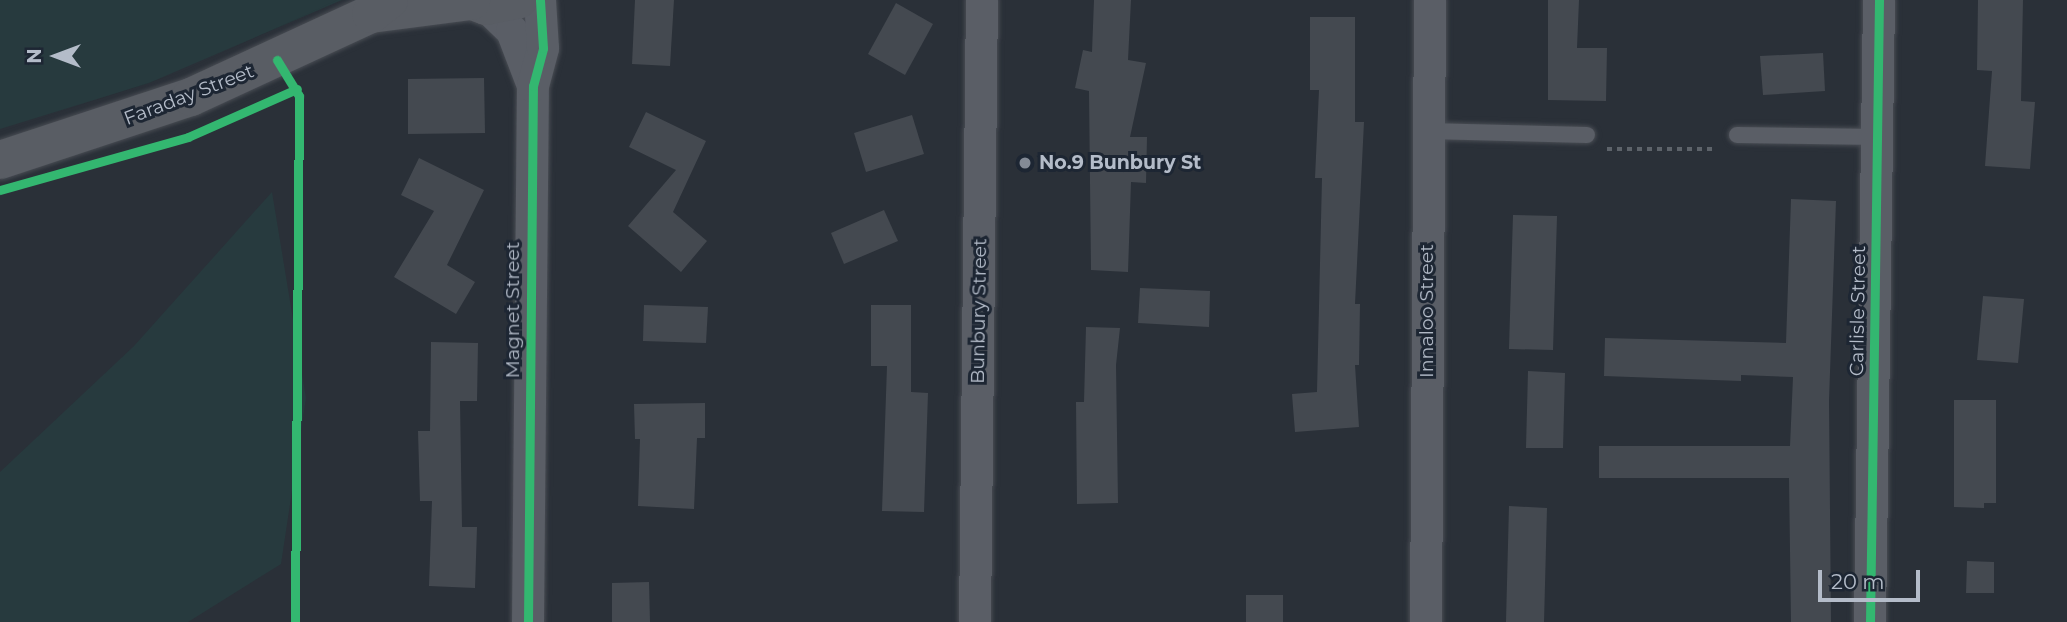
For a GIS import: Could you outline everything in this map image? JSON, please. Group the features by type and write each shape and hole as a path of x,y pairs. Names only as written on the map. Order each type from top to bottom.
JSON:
{"street":[{"name":"Magnet Street","path":"528,622 533,86 543,48 540,0"},
{"name":"Bunbury Street","path":"975,622 982,0"},
{"name":"Innaloo Street","path":"1426,622 1430,0"},
{"name":"Carlisle Street","path":"1870,622 1879,0"},
{"name":"Magnet Street","path":"486,2 512,30 533,86"},
{"name":"Faraday Street","path":"0,160 191,97 380,7 486,2"}],"lane":[{"path":"1428,131 1587,135"},
{"path":"1737,135 1878,137"}],"path":[{"path":"1605,149 1724,149"}],"green space":[{"path":"0,0 342,0 149,83 0,129"},
{"path":"272,192 306,398 281,564 188,622 0,622 0,472 134,346"}],"building":[{"path":"635,0 674,0 670,66 632,64"},
{"path":"1094,0 1131,0 1128,60 1146,63 1130,137 1147,137 1146,183 1131,182 1128,272 1091,270 1089,91 1075,88 1083,50 1092,52"},
{"path":"1548,0 1579,0 1577,48 1607,48 1606,101 1548,100"},
{"path":"1978,0 2023,0 2021,101 2035,102 2030,169 1985,166 1992,71 1977,70"},
{"path":"896,3 933,24 905,75 868,54"},
{"path":"1310,17 1355,17 1355,122 1364,122 1355,304 1360,304 1359,365 1355,365 1359,427 1295,432 1292,394 1317,392 1322,178 1315,178 1319,90 1310,90"},
{"path":"1823,53 1825,91 1763,95 1760,56"},
{"path":"484,78 485,133 408,134 408,79"},
{"path":"646,112 706,141 673,212 707,241 681,272 628,226 676,170 629,147"},
{"path":"912,115 924,154 866,172 854,133"},
{"path":"419,158 484,190 447,265 475,282 456,314 394,277 434,211 401,195"},
{"path":"1791,199 1836,201 1829,401 1831,622 1791,622 1789,478 1599,478 1599,446 1790,446 1793,377 1741,375 1741,381 1604,376 1605,338 1786,343"},
{"path":"884,210 898,241 844,264 831,233"},
{"path":"1513,215 1557,216 1553,350 1509,349"},
{"path":"1140,288 1210,291 1209,327 1138,323"},
{"path":"1983,296 2024,299 2018,363 1977,360"},
{"path":"644,305 708,307 706,343 643,341"},
{"path":"871,305 911,305 911,392 928,393 924,512 882,511 887,366 871,366"},
{"path":"1086,327 1120,328 1116,365 1118,503 1077,504 1076,402 1084,402"},
{"path":"431,342 478,343 477,401 460,401 462,527 477,527 475,588 429,586 432,501 420,501 418,431 430,431"},
{"path":"1528,371 1565,373 1563,448 1526,448"},
{"path":"1954,400 1996,400 1996,503 1984,503 1984,508 1954,507"},
{"path":"705,403 705,438 697,438 694,509 638,506 640,439 635,439 634,404"},
{"path":"1509,506 1547,508 1544,622 1506,622"},
{"path":"1967,561 1994,562 1994,593 1966,593"},
{"path":"649,582 650,622 612,622 612,583"},
{"path":"1246,595 1283,595 1283,622 1246,622"}],"cycle path":[{"path":"528,622 533,86 543,48 540,0"},
{"path":"1870,622 1879,0"},
{"path":"277,60 299,96 295,622"},
{"path":"0,190 188,137 297,89"}],"place":[{"name":"No.9 Bunbury St","path":"1025,163"}]}
